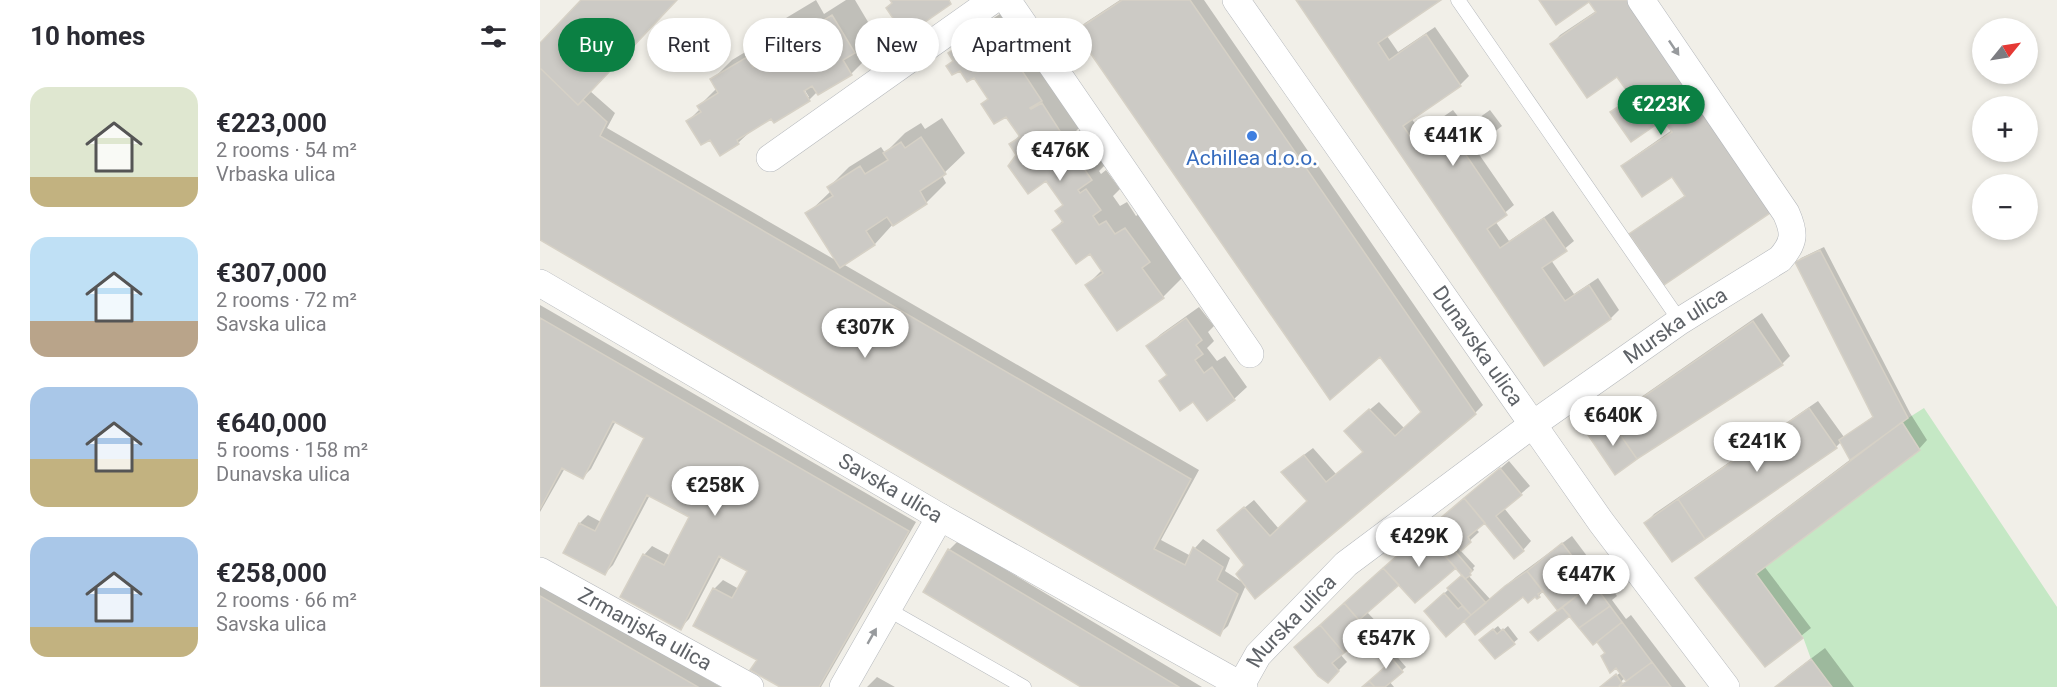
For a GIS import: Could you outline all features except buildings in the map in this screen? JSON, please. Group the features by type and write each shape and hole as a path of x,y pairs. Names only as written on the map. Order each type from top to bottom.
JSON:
{"street":[{"path":"770,158 993,0"},
{"path":"1007,0 1250,354"},
{"name":"Dunavska ulica","path":"1236,0 1601,522 1726,687"},
{"name":"Murska ulica","path":"1242,686 1258,655 1346,564 1532,425 1680,321 1780,259 1788,250 1792,239 1792,227 1786,213 1641,0"},
{"name":"Savska ulica","path":"540,283 940,518 1242,686"},
{"path":"843,687 940,518"},
{"name":"Zrmanjska ulica","path":"540,571 750,687"}],"lane":[{"path":"1458,0 1680,321"},
{"path":"887,609 1024,687"}],"green space":[{"path":"1924,408 2057,607 2057,687 1832,687 1811,659 1803,637 1756,574 1920,450 1902,422"}],"place":[{"name":"Achillea d.o.o.","path":"1252,136"}]}
